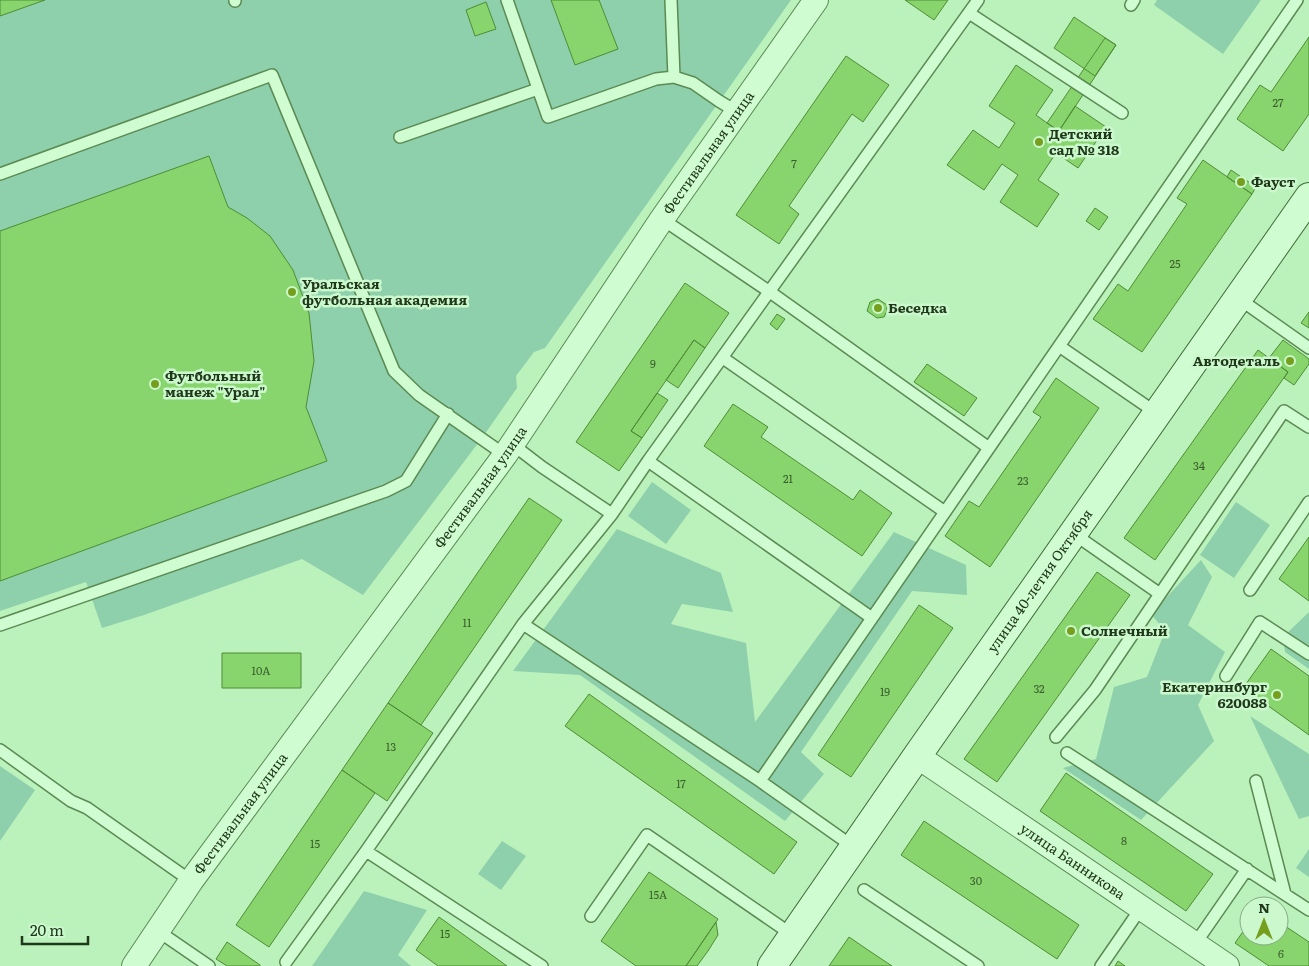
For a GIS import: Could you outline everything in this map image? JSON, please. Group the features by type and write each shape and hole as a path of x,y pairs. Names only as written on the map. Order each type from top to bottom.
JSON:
{"main road":[{"name":"улица 40-летия Октября","path":"772,966 1309,197"}],"street":[{"name":"Фестивальная улица","path":"134,966 191,881 509,450 662,219 816,0"},
{"name":"улица Банникова","path":"917,756 1227,966"}],"lane":[{"path":"507,0 548,117 656,79 674,77 693,84 737,112"},
{"path":"671,0 674,77"},
{"path":"286,962 366,851 523,624 612,514 978,0"},
{"path":"760,781 1297,0"},
{"path":"969,13 1122,113"},
{"path":"0,174 272,75 394,371 419,395 509,450 542,467 612,514"},
{"path":"400,137 538,89"},
{"path":"662,219 770,292 989,448"},
{"path":"1238,298 1309,348"},
{"path":"1059,346 1158,414"},
{"path":"723,358 945,512"},
{"path":"1056,737 1095,690 1284,411 1309,427"},
{"path":"0,625 386,491 406,482 448,414"},
{"path":"648,461 872,618"},
{"path":"1250,590 1309,502"},
{"path":"1074,534 1160,594"},
{"path":"1226,676 1260,622 1309,654"},
{"path":"523,624 760,781 855,848"},
{"path":"0,750 191,881"},
{"path":"1067,753 1309,910"},
{"path":"1256,781 1285,894"},
{"path":"591,916 647,835 794,936"},
{"path":"366,851 542,966"},
{"path":"1195,944 1247,869"},
{"path":"864,890 978,966"},
{"path":"1101,966 1141,908"},
{"path":"158,931 209,966"}],"green space":[{"name":"Уральская футбольная академия","path":"0,0 791,0 545,348 534,352 516,376 517,388 482,438 363,595 302,559 102,628 86,582 0,611"},
{"path":"1157,0 1261,0 1223,54 1154,5"},
{"path":"652,482 691,510 666,544 628,516"},
{"path":"1236,502 1270,525 1234,578 1200,555"},
{"path":"617,529 721,573 733,612 682,604 671,624 746,643 755,722 894,532 966,565 967,595 912,591 801,752 824,774 785,821 580,675 513,671"},
{"path":"1201,560 1212,577 1188,625 1225,652 1198,705 1214,741 1141,820 1063,768 1096,759 1114,687 1147,677 1165,631 1151,614"},
{"path":"1309,612 1309,669 1285,652 1283,637"},
{"path":"1250,716 1309,754 1309,816 1299,819"},
{"path":"0,766 35,790 0,841"},
{"path":"502,841 526,856 501,890 478,874"},
{"path":"1309,849 1309,877 1296,868"},
{"path":"364,891 427,910 398,955 411,966 312,966"}],"building":[{"path":"0,0 45,0 0,16"},
{"path":"551,0 599,0 618,49 575,65"},
{"path":"905,0 948,0 934,20"},
{"path":"486,2 496,29 475,36 466,10"},
{"path":"1074,17 1116,45 1095,76 1054,48"},
{"path":"1309,37 1309,114 1283,151 1237,119 1260,85 1271,92"},
{"path":"1105,38 1116,45 1059,131 1047,123"},
{"path":"846,56 889,85 863,122 852,114 789,206 799,214 779,244 736,215"},
{"path":"1016,65 1053,90 1036,115 1047,123 1059,131 1075,106 1106,127 1078,168 1056,153 1038,180 1059,194 1037,227 1000,202 1018,175 1002,164 984,190 947,165 973,130 999,148 1015,123 989,106"},
{"name":"Футбольный манеж \"Урал\"","path":"209,156 228,207 247,218 270,236 293,270 309,313 314,361 306,407 327,461 0,581 0,231"},
{"path":"1203,160 1252,194 1142,352 1093,319 1118,284 1128,291 1187,204 1177,198"},
{"name":"Фауст","path":"1231,170 1256,187 1252,194 1227,177"},
{"path":"1095,208 1108,217 1099,230 1086,221"},
{"path":"685,283 729,313 705,348 694,340 631,431 642,438 619,471 576,442"},
{"name":"Беседка","path":"878,299 887,305 887,311 884,317 877,318 867,311 870,302"},
{"path":"1309,312 1309,328 1301,323"},
{"path":"777,314 785,319 777,330 770,324"},
{"path":"694,340 705,348 678,388 666,380"},
{"path":"1283,340 1309,359 1309,364 1294,385 1284,378 1288,372 1269,358"},
{"path":"1258,350 1288,372 1155,560 1124,538"},
{"path":"927,364 977,398 964,416 914,382"},
{"path":"1056,378 1099,408 990,567 945,536 969,501 979,507 1041,417 1033,412"},
{"path":"657,393 668,400 642,438 631,431"},
{"path":"733,404 768,427 761,437 853,500 860,490 892,513 862,556 704,446"},
{"path":"529,498 562,520 421,725 388,703"},
{"path":"1309,537 1309,601 1279,579"},
{"path":"1097,572 1130,595 997,782 964,759"},
{"path":"919,605 953,628 851,777 818,755"},
{"path":"1271,649 1309,676 1309,735 1243,688"},
{"path":"222,653 301,653 301,688 222,688"},
{"path":"589,694 797,842 774,874 565,726"},
{"path":"388,703 433,733 387,801 342,770"},
{"path":"342,770 375,793 269,947 236,925"},
{"path":"1066,773 1213,874 1186,911 1040,811"},
{"path":"924,821 1079,925 1057,959 901,855"},
{"path":"649,872 718,919 686,966 636,966 601,941"},
{"path":"439,917 507,966 438,966 416,950"},
{"path":"716,922 718,935 708,951 697,966 686,966"},
{"path":"1289,929 1309,942 1309,966 1269,966 1239,946 1289,946"},
{"path":"849,937 868,950 892,966 829,966"},
{"path":"1239,937 1239,946 1235,943"},
{"path":"227,942 260,966 227,966 216,959"},
{"path":"1118,961 1125,966 1115,966"}],"place":[{"name":"Детский сад № 318","path":"1039,142"},
{"name":"Фауст","path":"1241,182"},
{"name":"Уральская футбольная академия","path":"292,292"},
{"name":"Беседка","path":"878,308"},
{"name":"Автодеталь","path":"1290,361"},
{"name":"Футбольный манеж \"Урал\"","path":"155,384"},
{"name":"Солнечный","path":"1071,631"},
{"name":"Екатеринбург 620088","path":"1277,695"}]}
